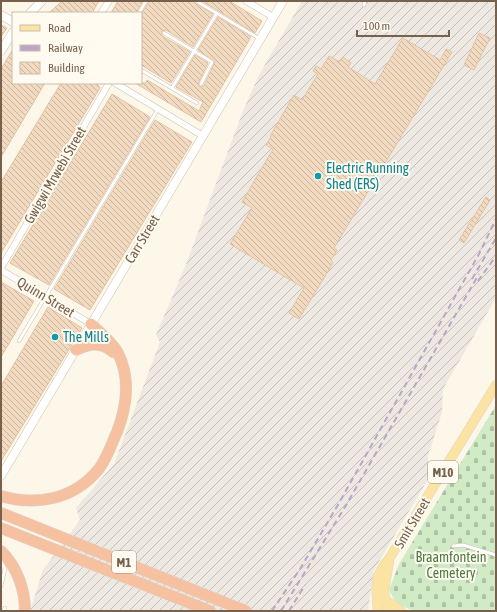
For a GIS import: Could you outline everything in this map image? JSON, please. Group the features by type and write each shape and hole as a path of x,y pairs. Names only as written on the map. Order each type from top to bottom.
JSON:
{"highway":[{"path":"1,496 30,502 59,497 75,490 90,478 98,470 108,452 120,425 127,399 126,383 120,357 113,346 91,324"},
{"path":"76,350 87,345 98,344 106,346 120,357"},
{"name":"M1","path":"1,513 246,611"},
{"name":"M1","path":"1,528 210,611"},
{"path":"1,552 19,578 23,588 25,608"}],"main road":[{"name":"Smit Street","path":"378,611 376,588 379,573 390,559 496,385"},
{"name":"Smit Street","path":"388,611 384,580 390,559"},
{"path":"386,600 401,611"}],"street":[{"path":"31,12 42,1"},
{"path":"102,12 108,1"},
{"path":"246,1 271,16"},
{"name":"Carr Street","path":"1,476 260,39 271,16 283,1"},
{"path":"1,15 12,21"},
{"path":"1,51 12,34"},
{"name":"Gwigwi Mrwebi Street","path":"1,269 108,84"},
{"path":"117,84 203,136"},
{"name":"Quinn Street","path":"1,269 91,324"}],"lane":[{"path":"140,12 146,1"},
{"path":"196,1 260,39"},
{"path":"364,5 365,1"},
{"path":"172,88 217,13"},
{"path":"164,33 212,62 202,84"},
{"path":"142,71 197,103"},
{"path":"19,341 44,296 158,109"},
{"path":"453,546 463,545 496,555"},
{"path":"1,562 5,569 1,586"}],"shaded area":[{"path":"302,1 496,1 496,298 443,389 442,412 428,456 430,476 374,570 368,611 30,611 43,570 80,520 76,508 114,464 160,342 156,335 185,267 243,111 259,75"}],"green space":[{"name":"Braamfontein Cemetery","path":"496,405 496,611 413,611 396,603 389,590 399,564"}],"building":[{"path":"62,1 99,1 93,12 50,12"},
{"path":"118,1 143,1 137,12 112,12"},
{"path":"149,1 193,1 213,14 193,47 166,30 162,31 162,36 190,52 171,83 142,66 142,13"},
{"path":"202,1 229,1 262,21 255,33"},
{"path":"218,17 251,37 201,122 137,84 146,83 147,80 199,111 203,102 176,87 195,55 208,63 198,84 200,87 204,85 215,62 198,50"},
{"path":"1,25 7,28 1,37"},
{"path":"479,33 490,38 474,70 464,65"},
{"name":"Electric Running Shed (ERS)","path":"403,38 440,60 446,49 452,52 334,248 337,250 331,260 333,263 299,319 289,313 304,288 230,244 252,208 242,202 273,149 266,145 271,137 270,136 294,95 302,100 318,74 313,71 316,66 321,69 329,56 340,62 343,57 351,63 348,67 375,84"},
{"path":"12,51 12,84 44,84 1,157 1,69"},
{"path":"60,84 98,84 100,88 1,253 1,182"},
{"path":"112,94 150,117 49,285 10,263"},
{"path":"155,120 192,142 90,310 54,289"},
{"path":"486,197 490,200 464,243 459,240"},
{"path":"1,282 34,301 1,357"},
{"path":"48,307 82,328 1,461 1,386"}],"railway":[{"path":"272,611 300,569 339,503 479,254 496,219"},
{"path":"472,279 496,238"},
{"path":"478,281 496,256"},
{"path":"281,611 345,507 479,274"},
{"path":"289,611 305,585"}],"place":[{"name":"Electric Running Shed (ERS)","path":"318,176"},
{"name":"The Mills","path":"55,337"}]}
